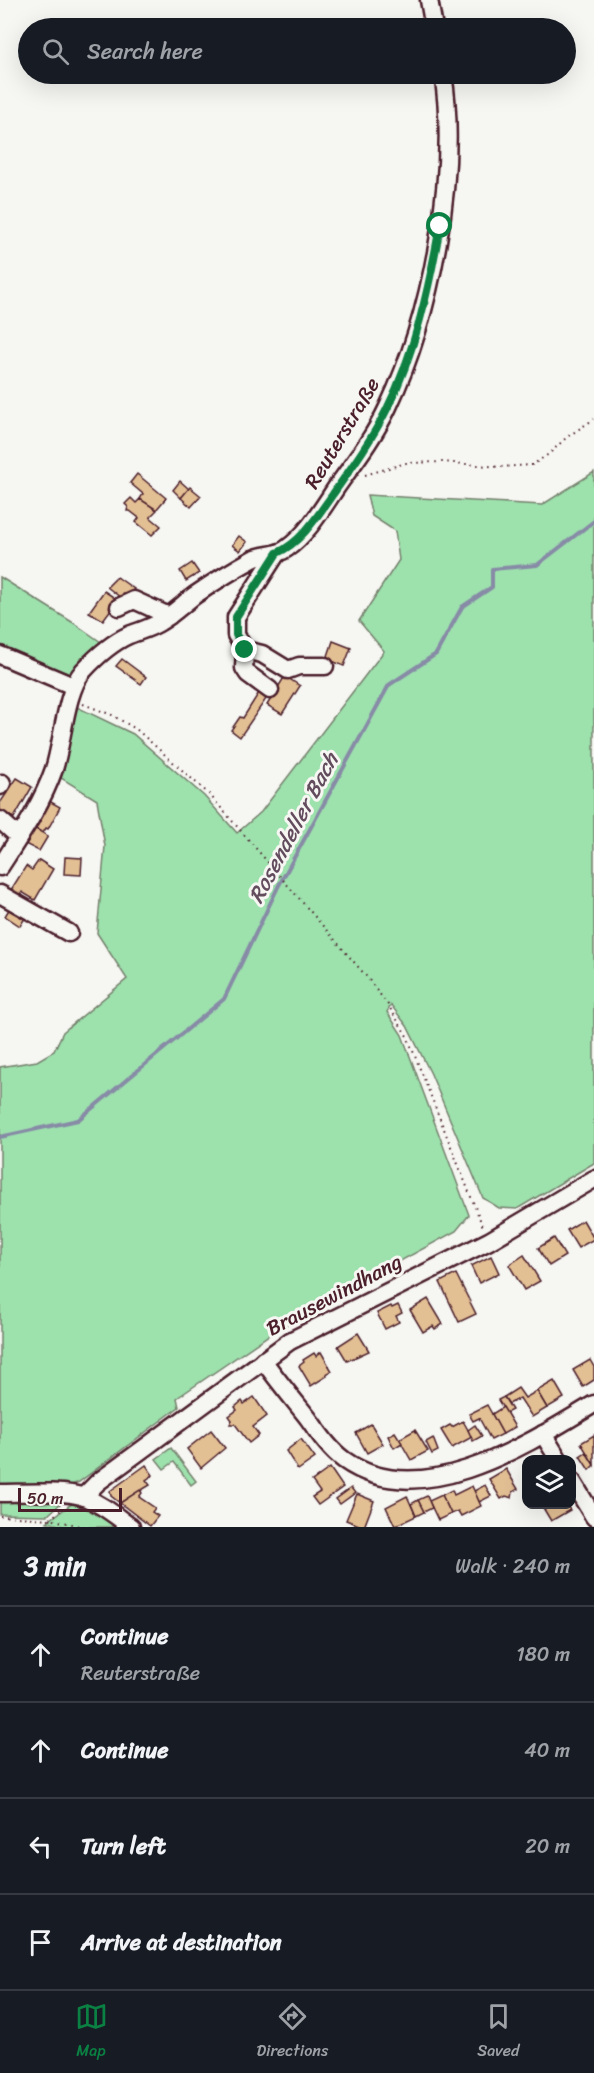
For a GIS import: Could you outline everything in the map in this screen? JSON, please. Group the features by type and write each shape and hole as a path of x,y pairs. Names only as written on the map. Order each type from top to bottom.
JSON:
{"street":[{"path":"429,0 432,18"},
{"name":"Reuterstraße","path":"0,867 42,798 54,769 72,692 81,673 102,652 126,636 159,623 227,574 258,557 285,549 316,518 372,435 391,401 407,361 426,294 440,226 446,176 448,129 444,84"},
{"path":"270,690 248,674 244,668 245,650 236,635 236,617 277,553"},
{"path":"119,607 134,600 170,616"},
{"path":"245,650 262,654 288,670 299,666 325,666"},
{"path":"0,655 72,692"},
{"path":"0,820 19,837"},
{"path":"0,894 69,933"},
{"name":"Brausewindhang","path":"83,1497 98,1482 290,1341 489,1241 594,1179"},
{"path":"263,1360 327,1444 341,1458 356,1468 376,1475 406,1479 452,1472 512,1451 594,1404"},
{"path":"543,1434 556,1455"},
{"path":"576,1487 594,1517"},
{"path":"0,1493 40,1493 83,1497 101,1505 131,1527"}],"path":[{"path":"344,477 371,474 406,463 443,462 500,467 532,465 594,419"},
{"path":"72,692 136,729 209,794 366,976 402,1028 489,1241"},
{"path":"0,1516 50,1519 85,1527"}],"green space":[{"path":"594,472 594,1163 517,1209 499,1208 483,1198 431,1074 407,1026 391,1005 387,1012 402,1035 469,1215 456,1231 313,1308 269,1335 177,1398 179,1407 79,1482 69,1486 0,1485 0,1067 37,1061 54,1051 63,1032 127,979 97,933 105,846 97,800 61,778 77,707 133,734 204,796 237,833 261,812 384,651 359,621 399,560 395,531 372,516 367,495 542,505"},
{"path":"0,577 101,642 73,672 66,675 0,650"},
{"path":"171,1448 196,1481 191,1485 174,1462 164,1469 156,1459"},
{"path":"83,1499 129,1527 67,1527 47,1522 70,1505"},
{"path":"0,1501 62,1502 48,1515 0,1514"}],"building":[{"path":"137,474 166,498 156,510 140,499 143,494 130,483"},
{"path":"180,481 189,489 181,498 173,490"},
{"path":"190,487 201,496 191,507 181,498"},
{"path":"131,498 136,503 140,499 157,510 150,517 161,526 152,535 136,522 139,518 127,511 128,507 125,504"},
{"path":"239,536 247,542 240,551 232,545"},
{"path":"192,563 199,573 186,581 180,571"},
{"path":"117,577 134,589 125,601 107,587"},
{"path":"104,591 118,600 103,620 89,612"},
{"path":"333,641 351,648 344,666 327,659"},
{"path":"122,659 146,677 141,684 116,666"},
{"path":"285,676 300,686 282,714 267,705"},
{"path":"260,691 268,696 240,737 231,730 240,717 243,718"},
{"path":"17,778 32,787 14,818 0,811 0,803"},
{"path":"49,801 60,807 48,829 46,828 43,833 34,828"},
{"path":"34,828 48,836 39,851 25,844"},
{"path":"65,857 82,858 81,875 64,874"},
{"path":"39,860 53,869 35,900 22,892 19,898 9,893 26,866 32,870"},
{"path":"11,906 27,915 20,926 5,916"},
{"path":"583,1220 594,1239 578,1248 567,1230"},
{"path":"554,1238 565,1256 549,1266 538,1248"},
{"path":"524,1255 540,1281 524,1290 509,1265"},
{"path":"491,1256 499,1273 479,1283 471,1266"},
{"path":"456,1274 476,1314 459,1322 440,1282"},
{"path":"428,1299 443,1324 435,1329 433,1326 423,1332 410,1310"},
{"path":"398,1305 402,1313 396,1316 399,1322 385,1329 377,1313"},
{"path":"358,1333 369,1351 347,1361 338,1346"},
{"path":"321,1352 332,1371 311,1386 299,1366 304,1362 303,1360 314,1353 316,1356"},
{"path":"590,1360 594,1367 594,1380 583,1387 573,1370"},
{"path":"554,1381 564,1398 547,1408 537,1391"},
{"path":"518,1388 525,1398 537,1391 547,1408 532,1417 520,1398 509,1404 504,1397"},
{"path":"254,1397 267,1416 253,1427 259,1435 249,1443 235,1424 230,1424 232,1420 229,1416 237,1410 235,1407 242,1401 244,1404"},
{"path":"504,1397 512,1410 506,1413 498,1400"},
{"path":"487,1405 503,1434 491,1440 479,1418 473,1421 469,1414"},
{"path":"503,1407 515,1427 503,1434 492,1414"},
{"path":"463,1421 472,1437 452,1448 441,1430"},
{"path":"371,1424 383,1444 367,1453 356,1433"},
{"path":"475,1425 482,1436 473,1441 468,1430"},
{"path":"211,1430 225,1448 201,1468 187,1449"},
{"path":"415,1430 428,1451 411,1460 399,1439"},
{"path":"395,1432 402,1443 394,1448 388,1436"},
{"path":"594,1435 594,1465 581,1443"},
{"path":"433,1438 438,1451 432,1454 426,1442"},
{"path":"301,1439 315,1458 298,1470 286,1451"},
{"path":"586,1452 594,1465 589,1470 580,1456"},
{"path":"146,1465 153,1475 146,1480 150,1485 120,1503 111,1496 110,1491"},
{"path":"330,1468 343,1487 318,1505 312,1497 320,1492 312,1481"},
{"path":"506,1469 518,1489 513,1492 512,1498 506,1496 501,1499 489,1479"},
{"path":"485,1485 491,1496 479,1502 474,1491"},
{"path":"472,1486 481,1506 461,1516 458,1511 451,1514 442,1495 452,1490 454,1495"},
{"path":"351,1488 355,1493 340,1504 336,1499"},
{"path":"140,1490 142,1493 139,1497 155,1508 152,1512 158,1516 150,1526 120,1503"},
{"path":"357,1494 374,1501 364,1527 346,1520"},
{"path":"442,1495 451,1514 438,1520 429,1501"},
{"path":"407,1496 416,1516 395,1526 386,1507"},
{"path":"427,1496 432,1508 424,1512 418,1500"},
{"path":"418,1500 424,1512 416,1516 411,1504"},
{"path":"544,1509 570,1510 551,1521"}],"waterway":[{"name":"Rosendeller Bach","path":"0,1137 78,1120 224,999 278,887 389,685 436,654 462,607 492,587 492,569 537,565 594,521"}],"route":[{"path":"245,650 236,635 236,617 277,553 298,538 316,518 387,410 416,332 440,226"}]}
